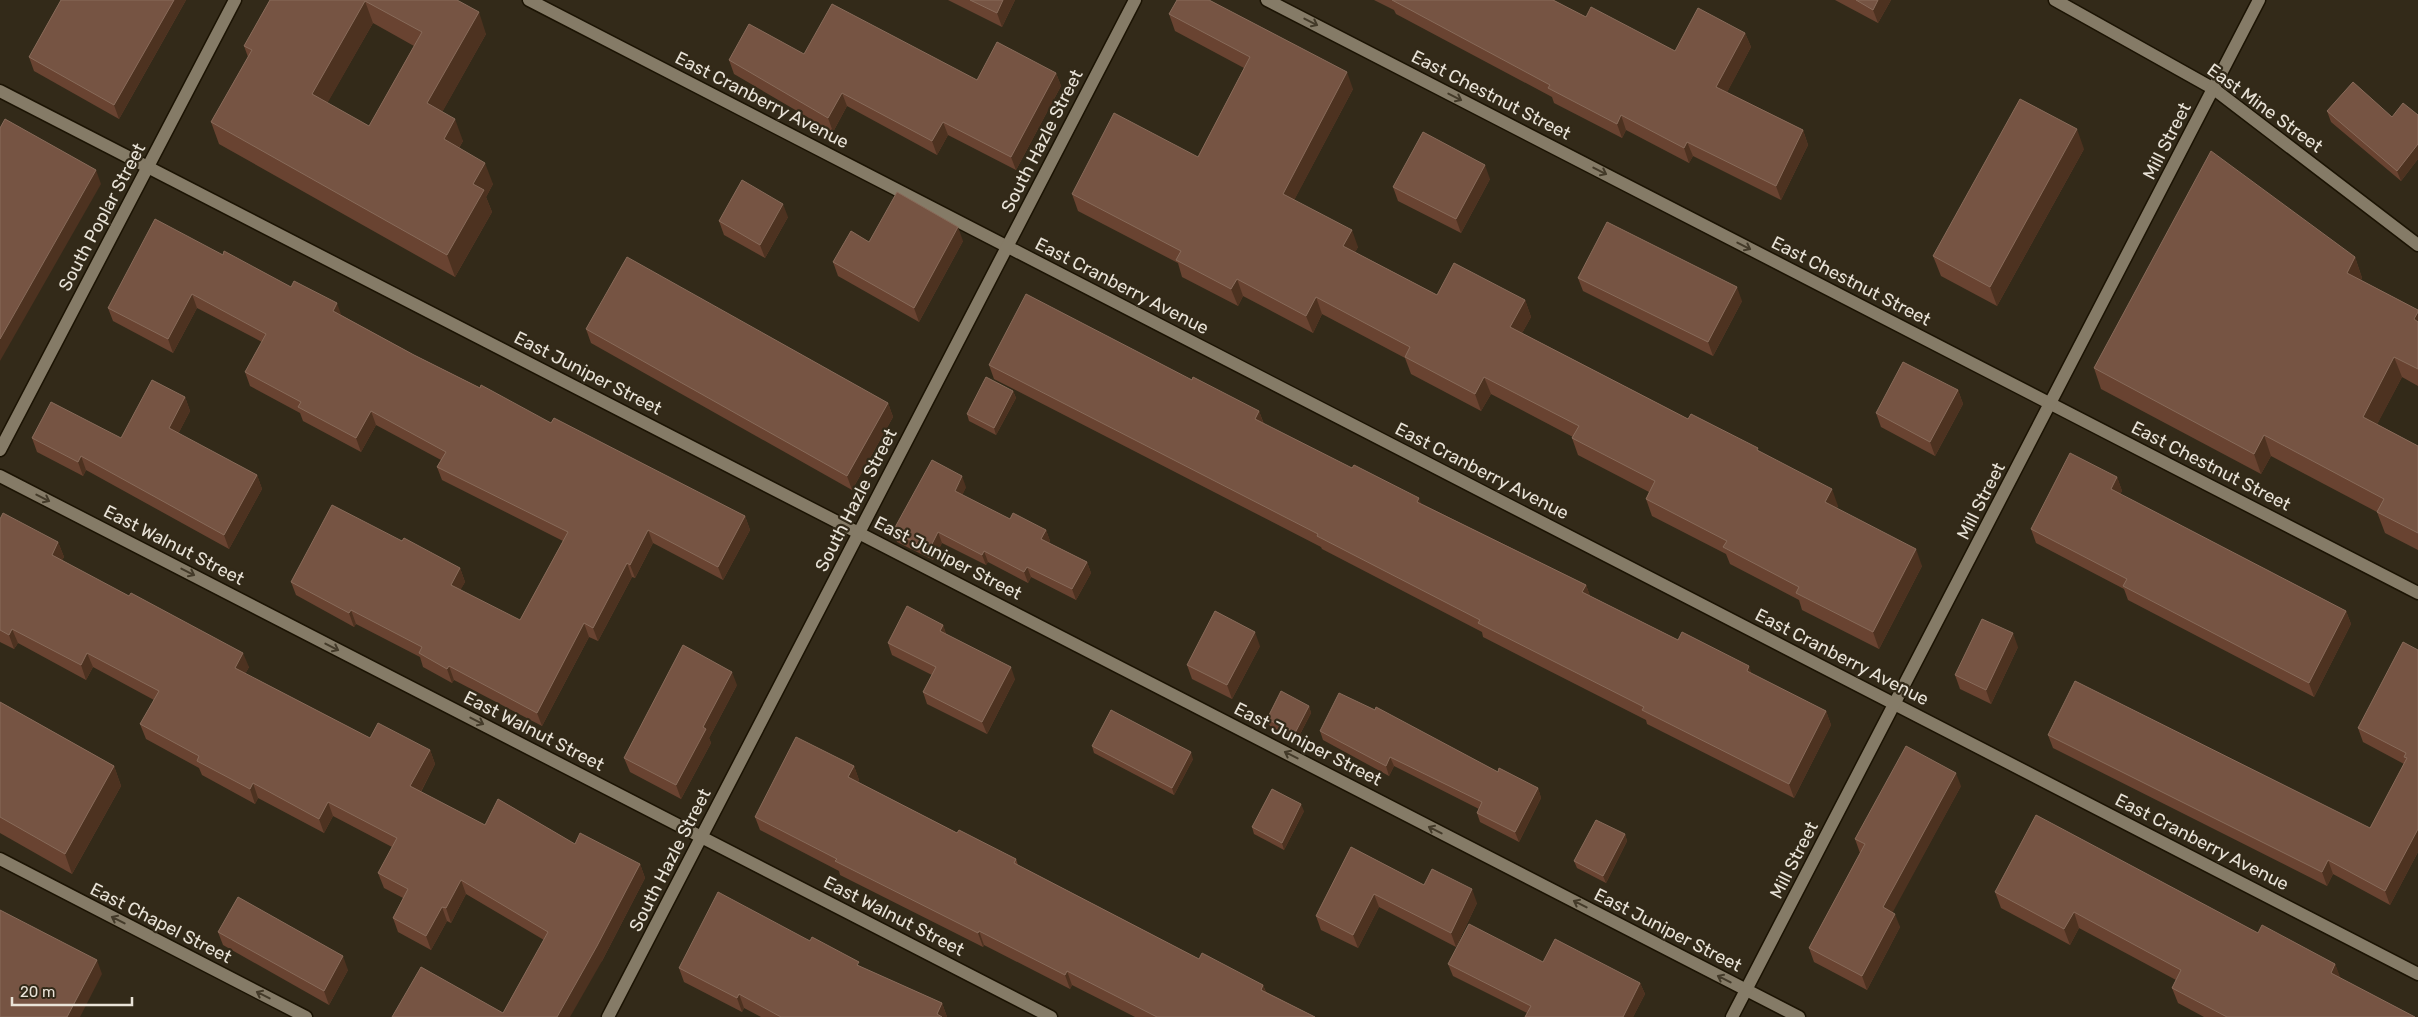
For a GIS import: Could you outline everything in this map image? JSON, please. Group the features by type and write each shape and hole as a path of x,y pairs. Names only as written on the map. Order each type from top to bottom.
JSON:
{"street":[{"name":"South Poplar Street","path":"0,450 235,0"},
{"name":"East Cranberry Avenue","path":"529,0 2418,974"},
{"name":"South Hazle Street","path":"608,1017 1135,0"},
{"name":"East Chestnut Street","path":"1267,0 2418,593"},
{"name":"East Mine Street","path":"2055,0 2214,89 2418,246"},
{"name":"Mill Street","path":"1732,1017 2259,0"},
{"name":"East Juniper Street","path":"0,91 1799,1017"},
{"name":"East Walnut Street","path":"0,476 1051,1017"},
{"name":"East Chapel Street","path":"0,859 306,1017"}],"building":[{"path":"61,0 174,0 114,105 29,57"},
{"path":"270,0 457,0 479,12 427,103 455,119 444,139 485,163 473,184 484,190 447,255 211,122 252,50 244,46","holes":["365,1 422,32 369,126 312,94"]},
{"path":"970,0 1003,0 997,13"},
{"path":"1177,0 1209,0 1347,72 1283,194 1352,230 1343,246 1437,295 1454,263 1525,300 1510,327 1688,419 1691,414 1758,448 1757,450 1832,489 1825,502 1916,549 1873,632 1796,593 1799,587 1723,547 1727,541 1646,499 1655,481 1572,438 1579,426 1484,377 1475,394 1405,357 1410,347 1316,297 1306,316 1237,279 1231,289 1176,260 1181,251 1072,194 1114,113 1198,157 1250,57 1169,14"},
{"path":"1392,0 1553,0 1586,17 1591,7 1675,51 1698,8 1745,33 1716,87 1803,130 1776,186 1687,142 1684,148 1621,115 1617,124 1548,88 1550,85"},
{"path":"1856,0 1878,0 1873,10"},
{"path":"832,4 977,80 997,42 1056,73 1011,157 943,122 932,141 842,93 828,118 729,60 749,24 804,54"},
{"path":"2353,82 2392,117 2403,103 2418,115 2418,144 2397,171 2327,111"},
{"path":"2020,99 2077,129 1990,287 1933,256"},
{"path":"5,119 96,170 0,339 0,128"},
{"path":"1423,132 1485,165 1456,219 1393,187"},
{"path":"2211,151 2355,257 2347,273 2418,310 2414,319 2418,322 2418,369 2394,357 2363,417 2418,446 2418,533 2377,512 2384,499 2264,435 2254,454 2094,368"},
{"path":"742,180 783,204 760,245 719,221"},
{"path":"897,192 958,227 914,308 833,262 851,231 869,242"},
{"path":"155,219 223,255 224,251 291,287 294,281 337,303 333,311 414,355 480,388 481,385 551,423 554,418 745,516 718,567 648,530 630,565 627,563 593,628 584,623 537,713 449,666 447,669 419,653 422,647 351,610 349,613 291,582 332,505 402,541 404,538 460,568 451,585 520,620 568,532 437,467 446,452 371,411 356,438 298,407 301,402 245,372 266,334 192,294 168,339 108,308"},
{"path":"1607,222 1737,287 1708,342 1578,278"},
{"path":"627,257 888,403 847,476 586,329"},
{"path":"1026,294 1192,380 1193,377 1259,411 1255,419 1352,468 1354,465 1419,498 1417,502 1586,585 1582,592 1678,640 1682,632 1749,666 1747,671 1826,711 1789,784 1642,710 1644,707 1478,623 1480,620 1317,536 1318,534 989,365"},
{"path":"1903,362 1958,390 1930,442 1876,413"},
{"path":"986,377 1013,391 994,428 967,414"},
{"path":"152,380 185,397 169,428 257,475 224,535 81,456 78,462 32,438 51,402 121,438"},
{"path":"2070,453 2117,477 2111,489 2346,611 2309,683 2123,586 2127,579 2031,529"},
{"path":"932,460 962,476 955,491 1010,519 1013,513 1046,530 1041,539 1087,562 1072,589 1027,567 1024,572 984,551 982,555 938,532 929,550 893,531"},
{"path":"3,513 58,542 52,555 129,596 131,593 243,653 235,668 370,738 378,723 430,750 410,786 485,825 498,799 575,844 580,833 640,864 557,1017 392,1017 421,967 503,1013 548,932 461,880 446,908 442,907 426,936 393,918 408,889 378,873 397,838 328,802 319,819 253,783 250,789 197,761 199,756 140,724 159,691 87,653 81,665 12,629 9,635 0,630 0,519"},
{"path":"907,606 943,625 940,631 1011,667 982,722 923,692 936,667 888,643"},
{"path":"1215,611 1255,632 1227,685 1187,665"},
{"path":"1982,619 2013,633 1986,690 1955,675"},
{"path":"2403,642 2418,650 2418,829 2385,891 2328,860 2322,872 2048,735 2075,681 2370,828 2407,758 2404,757 2406,753 2358,728"},
{"path":"683,645 732,672 703,727 706,729 676,785 624,758"},
{"path":"1281,691 1309,706 1295,733 1267,719"},
{"path":"1339,693 1375,710 1376,707 1498,772 1499,768 1538,788 1515,832 1477,813 1482,802 1390,757 1386,766 1320,731"},
{"path":"0,702 114,766 65,854 0,817"},
{"path":"1111,710 1191,752 1172,788 1092,746"},
{"path":"796,737 854,766 848,777 957,833 959,830 1016,859 1014,863 1199,959 1202,953 1263,985 1261,990 1315,1017 1157,1017 1067,971 1065,975 979,931 978,933 835,861 837,859 755,817"},
{"path":"1906,746 1956,773 1883,907 1895,914 1862,976 1809,948 1865,844 1855,839"},
{"path":"1272,789 1301,804 1282,843 1252,827"},
{"path":"2036,815 2258,933 2262,925 2335,964 2331,973 2415,1017 2227,1017 2172,988 2181,970 2074,912 2064,929 1995,892"},
{"path":"1596,820 1625,834 1603,876 1574,861"},
{"path":"1351,847 1424,885 1432,869 1472,889 1451,933 1374,894 1353,935 1316,916"},
{"path":"718,892 810,941 812,937 859,962 857,965 942,1003 937,1014 942,1017 781,1017 739,994 737,998 679,968"},
{"path":"238,897 343,956 324,991 218,932"},
{"path":"0,910 97,960 67,1017 0,1017"},
{"path":"1469,924 1543,962 1555,939 1640,983 1623,1017 1525,1017 1531,1006 1448,964"}]}
